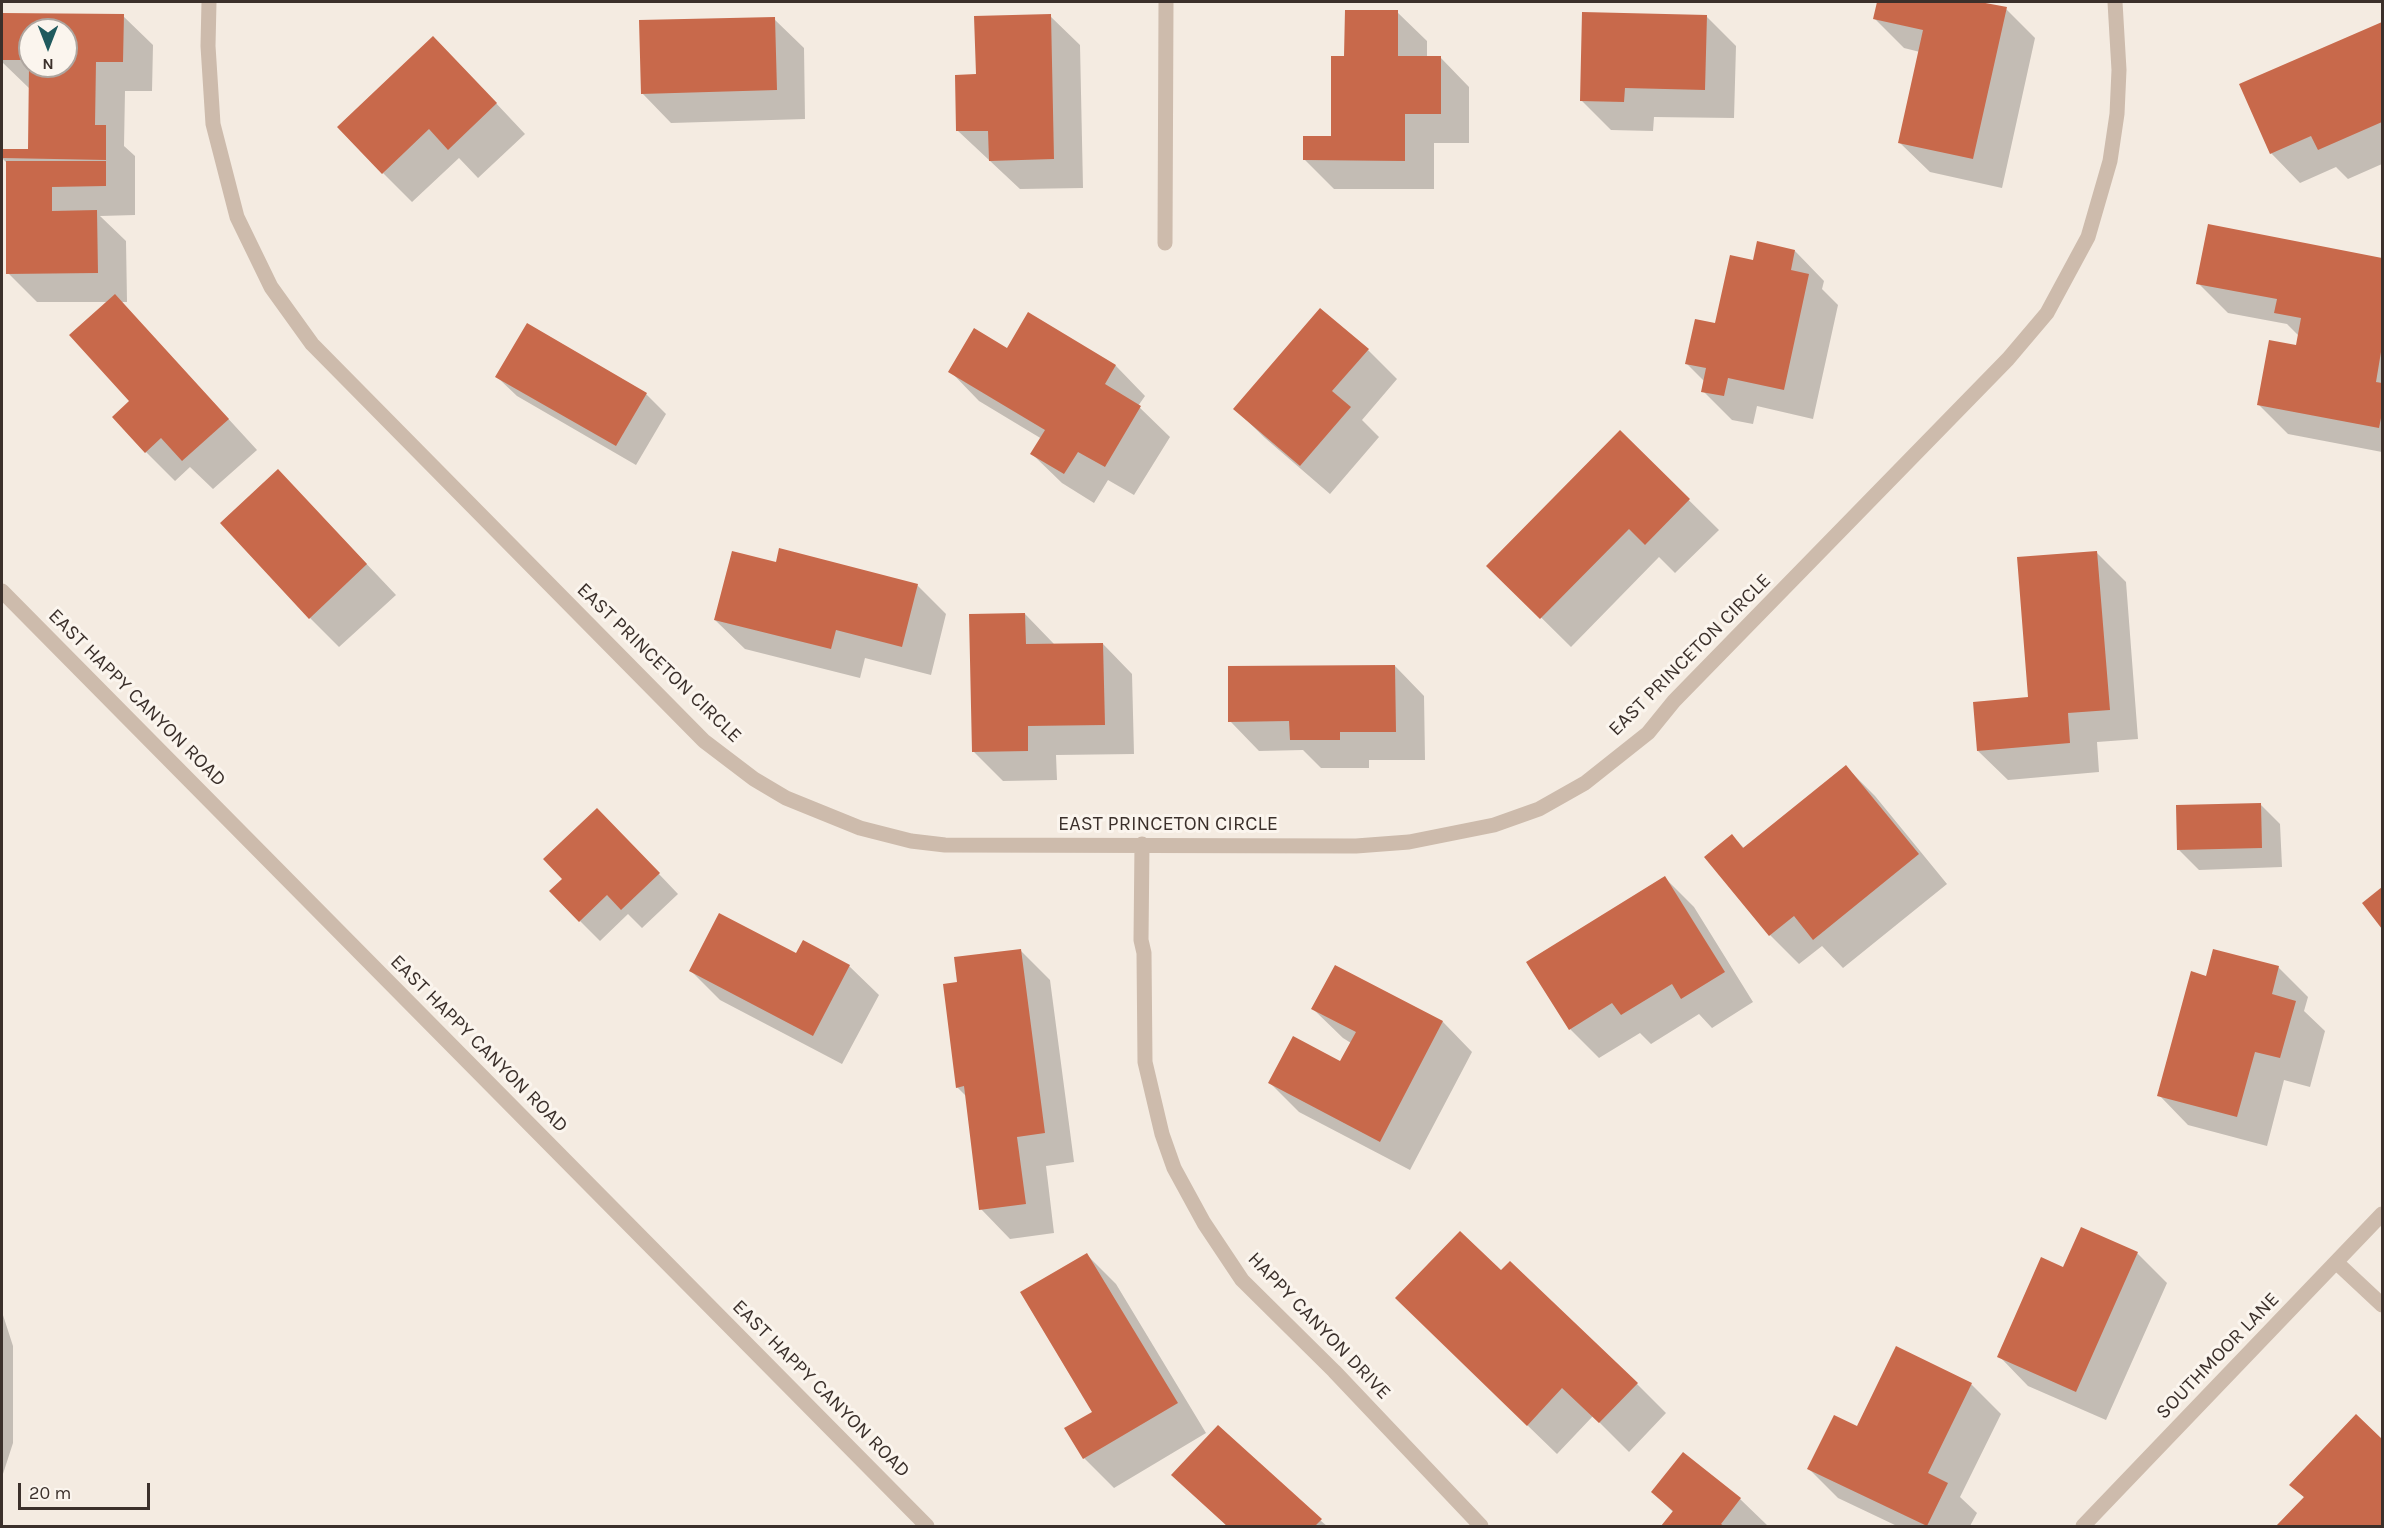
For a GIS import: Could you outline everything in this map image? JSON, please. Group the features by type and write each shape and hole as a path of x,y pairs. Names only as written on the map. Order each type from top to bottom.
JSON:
{"street":[{"name":"EAST PRINCETON CIRCLE","path":"209,2 208,46 213,124 237,217 270,287 312,344 704,741 754,779 786,798 860,828 911,841 945,845 1366,845 1409,842 1494,825 1539,808 1585,783 1648,733 1674,701 2008,359 2047,313 2088,237 2110,161 2117,114 2119,70 2115,2"},
{"path":"1165,243 1166,2"},
{"name":"EAST HAPPY CANYON ROAD","path":"2,591 927,1527"},
{"name":"HAPPY CANYON DRIVE","path":"1142,844 1141,940 1144,953 1145,1062 1162,1134 1174,1168 1204,1223 1242,1280 1334,1371 1481,1527"},
{"name":"SOUTHMOOR LANE","path":"2083,1527 2382,1214"},
{"path":"2336,1262 2382,1305"}],"building":[{"path":"1877,2 1980,2 2007,7 1973,159 1898,143 1923,30 1873,19"},
{"path":"1345,10 1398,10 1398,56 1441,56 1441,114 1405,114 1405,161 1303,160 1303,136 1331,136 1331,56 1344,56"},
{"path":"1582,12 1707,15 1705,90 1625,88 1624,102 1580,101"},
{"path":"2,13 124,14 123,62 96,62 95,125 106,125 106,160 2,158 2,149 28,149 29,78 78,78 78,18 18,18 18,60 2,60"},
{"path":"1051,14 1054,159 989,161 988,131 956,131 955,75 976,74 974,16"},
{"path":"775,17 777,90 641,94 639,20"},
{"path":"2382,22 2382,122 2318,150 2311,136 2270,154 2239,84"},
{"path":"433,36 497,103 448,150 429,129 382,174 337,127"},
{"path":"6,161 106,161 106,186 52,187 52,211 97,210 98,273 6,274"},
{"path":"2208,224 2382,258 2382,346 2376,382 2382,383 2382,413 2379,428 2257,405 2269,340 2296,345 2301,318 2274,313 2277,299 2196,284"},
{"path":"1757,241 1795,250 1791,270 1809,274 1784,390 1728,378 1724,396 1701,392 1706,368 1685,364 1695,319 1715,323 1730,255 1753,260"},
{"path":"115,294 229,419 182,461 161,438 145,453 112,417 129,401 69,335"},
{"path":"1320,308 1369,349 1332,391 1351,407 1300,466 1233,409"},
{"path":"1028,312 1116,365 1105,384 1141,406 1105,467 1078,452 1064,474 1030,454 1045,430 948,372 974,328 1007,348"},
{"path":"527,323 647,393 616,446 495,377"},
{"path":"1620,430 1690,499 1645,545 1629,529 1540,619 1486,566"},
{"path":"278,469 367,564 309,619 220,523"},
{"path":"779,548 918,584 902,647 836,630 831,649 714,620 732,551 776,562"},
{"path":"2097,551 2110,710 2068,713 2070,743 1977,751 1973,702 2028,697 2017,557"},
{"path":"1025,613 1026,644 1103,643 1105,725 1028,726 1028,751 972,752 969,614"},
{"path":"1395,665 1396,732 1340,732 1340,740 1290,740 1289,721 1228,722 1228,666"},
{"path":"1846,765 1919,854 1813,940 1794,916 1769,936 1704,857 1732,834 1743,848"},
{"path":"2261,803 2262,848 2177,850 2176,805"},
{"path":"597,808 660,873 621,910 607,895 579,922 549,891 562,879 543,859"},
{"path":"1665,876 1725,972 1681,999 1672,984 1621,1015 1612,1003 1569,1030 1526,962"},
{"path":"2382,887 2382,929 2362,903"},
{"path":"719,913 796,953 803,940 850,965 813,1036 689,971"},
{"path":"1021,949 1045,1133 1017,1137 1026,1204 979,1210 964,1086 956,1088 943,984 957,982 954,957"},
{"path":"2213,949 2279,966 2272,994 2296,1001 2280,1058 2255,1052 2237,1117 2157,1096 2191,971 2206,976"},
{"path":"1335,965 1443,1021 1380,1142 1268,1083 1293,1036 1340,1061 1356,1032 1311,1009"},
{"path":"2081,1227 2138,1252 2076,1392 1997,1357 2041,1257 2063,1267"},
{"path":"1460,1231 1501,1270 1510,1261 1638,1383 1599,1423 1562,1388 1527,1426 1395,1298"},
{"path":"1087,1253 1178,1403 1083,1459 1064,1428 1092,1412 1020,1292"},
{"path":"1896,1346 1972,1383 1928,1473 1948,1483 1927,1526 1807,1469 1834,1415 1857,1426"},
{"path":"2356,1414 2382,1439 2382,1526 2276,1526 2304,1497 2289,1485"},
{"path":"1218,1425 1322,1519 1315,1526 1227,1526 1171,1475"},
{"path":"1683,1452 1741,1498 1721,1524 1724,1526 1661,1526 1673,1511 1651,1492"}]}
